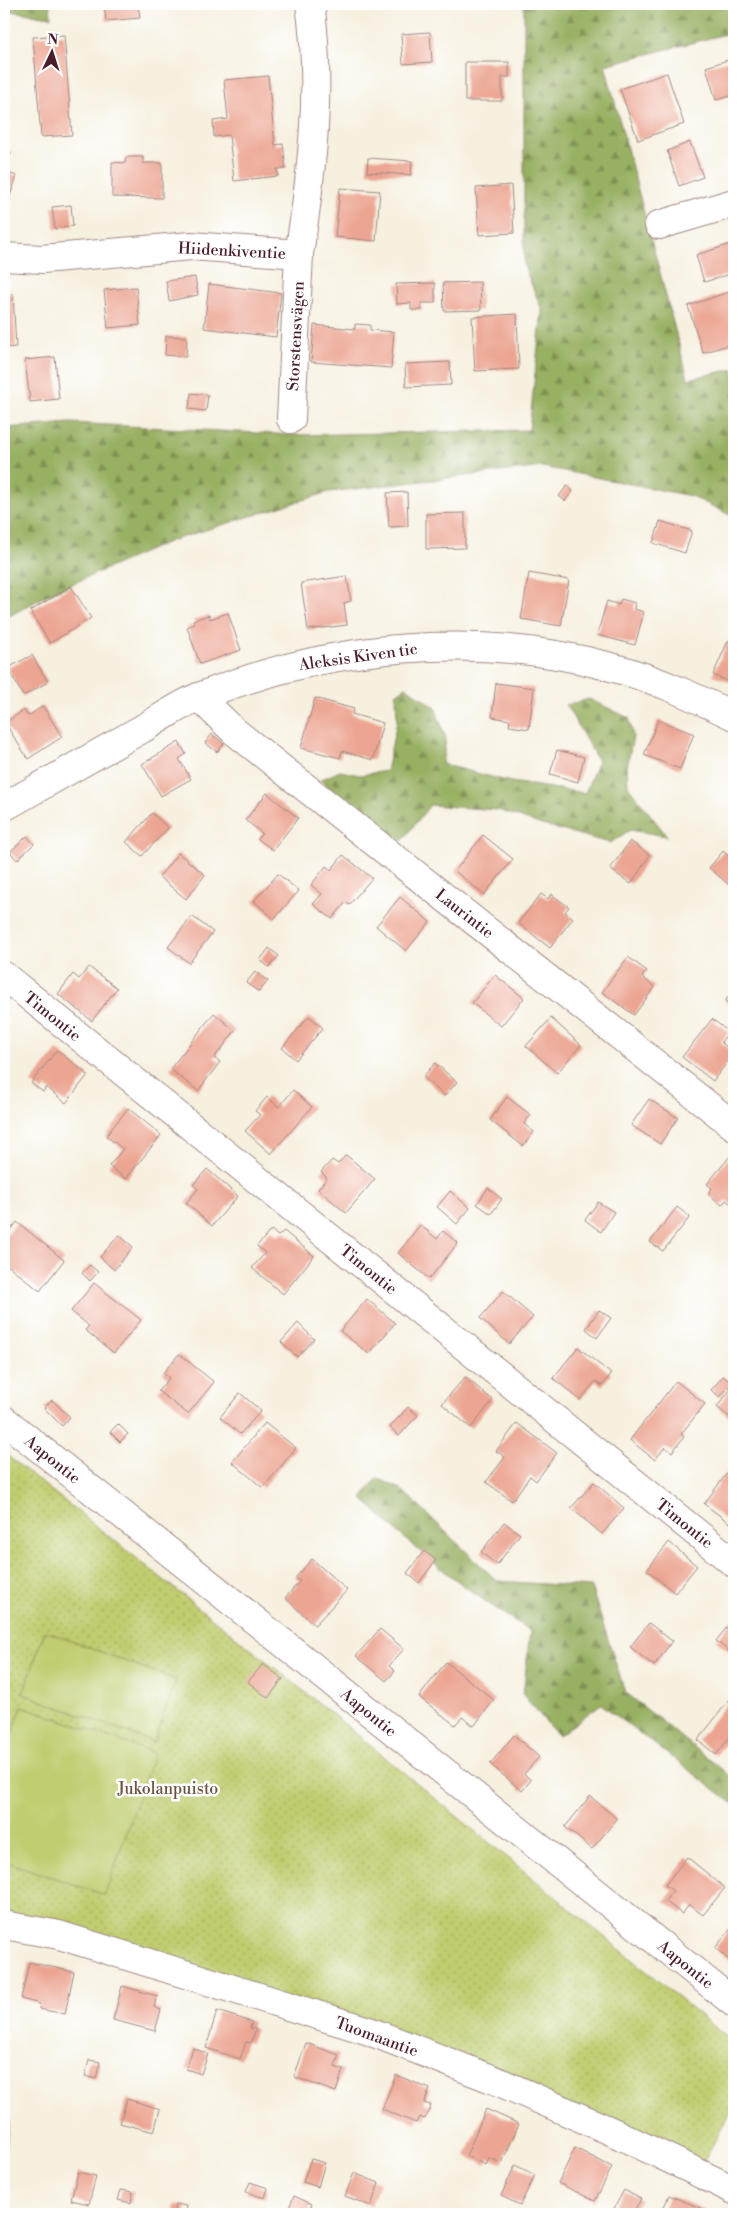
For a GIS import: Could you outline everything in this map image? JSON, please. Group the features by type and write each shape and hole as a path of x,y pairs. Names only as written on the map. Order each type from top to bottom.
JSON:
{"street":[{"name":"Hiidenkiventie","path":"4,257 42,259 191,246 299,254 306,213 316,90 316,44 310,4"},
{"path":"659,225 734,202"},
{"name":"Storstensvägen","path":"291,419 299,254"},
{"name":"Aleksis Kiven tie","path":"4,807 199,697 290,666 371,652 427,646 529,650 611,667 664,684 734,716"},
{"name":"Laurintie","path":"199,697 234,731 734,1126"},
{"name":"Timontie","path":"4,976 734,1563"},
{"name":"Aapontie","path":"4,1420 734,2003"},
{"name":"Tuomaantie","path":"4,1925 59,1935 369,2031 497,2081 613,2132 734,2190"}],"green space":[{"path":"4,4 50,4 51,17 4,10"},
{"path":"524,4 734,4 734,32 605,65 688,379 734,369 734,517 691,496 543,467 329,492 170,541 49,594 4,619 4,428 71,423 295,435 529,430 542,310 524,266"},
{"path":"406,687 435,707 446,739 442,764 511,782 585,793 598,761 566,705 589,699 629,718 633,736 627,767 628,786 667,836 630,830 610,843 542,825 498,810 430,805 401,842 320,780 340,771 360,775 386,771 397,722 396,694"},
{"name":"Jukolanpuisto","path":"4,1453 310,1696 734,2043 734,2106 701,2166 4,1913"},
{"path":"377,1478 401,1489 497,1581 591,1587 625,1692 734,1779 734,1804 601,1704 558,1736 523,1695 530,1631 442,1569 401,1535 362,1498"},
{"path":"45,1631 176,1680 154,1742 23,1694"},
{"path":"22,1706 154,1753 105,1895 4,1861 4,1758"}],"building":[{"path":"104,4 138,4 140,18 106,21"},
{"path":"430,32 432,62 403,64 401,34"},
{"path":"64,35 72,135 41,137 33,37"},
{"path":"734,58 734,95 716,100 706,67"},
{"path":"465,62 509,62 509,77 502,77 502,101 465,101"},
{"path":"667,73 684,124 638,140 620,89"},
{"path":"268,76 275,145 283,144 286,169 277,169 278,176 234,181 229,135 214,137 213,121 228,119 224,80"},
{"path":"690,142 703,177 679,186 667,151"},
{"path":"4,149 11,152 4,171"},
{"path":"126,157 143,157 143,163 162,163 162,198 112,197 112,162 125,163"},
{"path":"368,158 412,161 411,175 367,172"},
{"path":"4,172 17,176 4,213"},
{"path":"511,185 514,233 479,235 476,188"},
{"path":"340,188 380,191 376,241 335,237"},
{"path":"71,205 73,226 55,229 52,207"},
{"path":"734,243 734,273 704,282 696,255"},
{"path":"195,277 198,295 169,301 166,281"},
{"path":"480,282 481,310 444,311 443,283"},
{"path":"435,283 435,303 421,303 422,310 411,310 411,303 397,304 396,284"},
{"path":"209,284 281,293 276,337 204,328"},
{"path":"136,287 140,325 108,328 104,290"},
{"path":"734,290 734,343 703,353 688,306"},
{"path":"4,294 13,294 16,347 4,348"},
{"path":"517,314 519,369 475,371 472,317"},
{"path":"355,324 370,325 370,330 394,332 391,368 311,362 314,325 355,329"},
{"path":"166,336 187,337 186,357 165,355"},
{"path":"55,357 59,399 30,402 25,360"},
{"path":"450,362 451,385 406,387 405,364"},
{"path":"191,393 208,395 206,411 189,409"},
{"path":"567,486 573,491 565,501 559,496"},
{"path":"407,492 408,526 389,527 387,493"},
{"path":"465,513 465,548 426,549 426,514"},
{"path":"660,521 692,531 685,553 653,543"},
{"path":"529,573 569,580 561,626 521,619"},
{"path":"347,576 351,601 344,603 347,625 308,630 301,583"},
{"path":"71,586 91,618 50,643 30,611"},
{"path":"621,599 635,603 634,609 644,612 635,645 597,635 607,601 619,605"},
{"path":"228,613 241,650 200,664 187,627 195,624 193,620 209,615 210,619"},
{"path":"728,641 734,643 734,684 713,675"},
{"path":"32,655 48,682 23,696 8,668"},
{"path":"496,683 534,688 529,729 509,726 510,720 492,717"},
{"path":"315,698 354,709 352,714 383,723 373,760 342,751 340,758 301,748"},
{"path":"43,706 62,737 28,759 5,723 24,710 28,716"},
{"path":"658,720 694,734 680,769 644,755"},
{"path":"212,734 224,744 217,752 205,743"},
{"path":"179,742 186,754 179,759 191,779 161,796 142,764"},
{"path":"557,750 584,757 578,782 550,774"},
{"path":"267,793 298,818 273,850 258,839 262,833 245,820"},
{"path":"152,813 168,828 142,856 126,842"},
{"path":"483,835 513,859 484,895 455,871"},
{"path":"27,836 34,844 17,860 10,852"},
{"path":"630,841 650,855 631,884 610,869"},
{"path":"723,851 734,861 734,889 709,868"},
{"path":"178,853 205,875 186,899 159,877"},
{"path":"343,855 372,878 349,905 346,902 332,919 313,904 322,894 311,885 326,866 331,870"},
{"path":"278,874 299,891 274,919 254,901"},
{"path":"541,894 548,899 551,894 569,907 565,912 573,918 550,948 518,923"},
{"path":"400,897 430,922 406,951 376,926"},
{"path":"192,916 213,932 189,963 168,947"},
{"path":"269,948 279,956 269,967 260,960"},
{"path":"628,957 647,971 642,977 655,987 634,1015 602,992"},
{"path":"89,967 117,988 92,1021 58,994 73,974 79,979"},
{"path":"255,972 268,981 259,992 246,983"},
{"path":"495,975 524,998 501,1026 472,1003"},
{"path":"734,990 734,1008 725,1001"},
{"path":"214,1013 235,1031 214,1058 220,1062 198,1091 170,1069"},
{"path":"309,1016 323,1028 296,1060 282,1048"},
{"path":"551,1018 581,1045 557,1073 526,1046"},
{"path":"712,1019 729,1032 721,1042 734,1053 713,1081 682,1057"},
{"path":"57,1050 88,1075 66,1103 46,1087 43,1092 31,1083"},
{"path":"435,1063 457,1082 445,1096 423,1077"},
{"path":"293,1090 312,1107 271,1154 245,1131 260,1115 255,1111 267,1097 279,1107"},
{"path":"507,1097 531,1115 524,1124 534,1132 523,1146 490,1120"},
{"path":"649,1099 678,1118 660,1144 631,1125"},
{"path":"128,1108 161,1135 126,1179 109,1166 123,1149 106,1136"},
{"path":"346,1155 375,1179 346,1213 318,1189 327,1178 321,1172 332,1160 338,1164"},
{"path":"731,1155 734,1157 734,1206 726,1200 722,1205 708,1194 712,1188 707,1184"},
{"path":"207,1169 238,1196 212,1226 186,1203 198,1189 193,1185"},
{"path":"488,1188 502,1199 491,1214 477,1204"},
{"path":"450,1191 470,1208 457,1224 437,1207"},
{"path":"598,1202 614,1212 601,1232 585,1220"},
{"path":"677,1207 690,1217 663,1251 650,1242"},
{"path":"17,1222 64,1260 40,1291 4,1262 4,1239"},
{"path":"420,1225 437,1239 443,1231 458,1243 429,1279 398,1253"},
{"path":"271,1230 278,1236 284,1231 314,1256 283,1294 252,1268 265,1253 257,1246"},
{"path":"119,1235 133,1247 114,1270 100,1257"},
{"path":"90,1265 98,1272 90,1281 82,1273"},
{"path":"94,1283 141,1320 114,1353 85,1330 89,1326 71,1311"},
{"path":"503,1291 533,1317 509,1344 480,1318"},
{"path":"367,1299 395,1323 369,1354 340,1331"},
{"path":"599,1310 611,1318 597,1338 586,1329"},
{"path":"298,1323 314,1339 297,1357 281,1342"},
{"path":"578,1347 611,1374 602,1386 596,1381 580,1400 553,1378"},
{"path":"179,1354 214,1382 188,1414 158,1391 169,1378 163,1373"},
{"path":"723,1376 732,1383 720,1397 711,1390"},
{"path":"465,1377 493,1400 471,1428 442,1404"},
{"path":"676,1381 705,1404 681,1434 684,1437 672,1452 665,1447 655,1460 630,1440"},
{"path":"734,1385 734,1421 717,1407"},
{"path":"240,1393 261,1411 240,1434 220,1417"},
{"path":"52,1400 70,1417 62,1426 44,1408"},
{"path":"408,1407 418,1415 399,1436 390,1427"},
{"path":"265,1423 296,1448 263,1488 232,1462"},
{"path":"517,1423 557,1453 536,1481 530,1476 512,1501 486,1482 505,1457 496,1451"},
{"path":"118,1424 128,1434 120,1442 110,1432"},
{"path":"730,1469 734,1472 734,1526 704,1504"},
{"path":"594,1482 624,1508 602,1534 571,1508"},
{"path":"504,1522 520,1534 497,1565 481,1552"},
{"path":"669,1542 697,1566 675,1593 647,1570"},
{"path":"424,1551 436,1560 419,1583 407,1573"},
{"path":"312,1559 347,1590 315,1625 285,1598 300,1581 295,1578"},
{"path":"734,1618 734,1655 716,1641"},
{"path":"649,1623 672,1641 654,1666 630,1647"},
{"path":"380,1629 404,1649 389,1666 395,1671 386,1681 356,1656"},
{"path":"446,1662 494,1700 474,1726 462,1717 455,1725 419,1697"},
{"path":"263,1664 283,1679 268,1698 248,1682"},
{"path":"734,1694 734,1732 716,1755 698,1740"},
{"path":"514,1735 539,1757 524,1774 531,1780 522,1791 490,1764"},
{"path":"590,1796 617,1819 592,1849 565,1827"},
{"path":"687,1857 725,1888 703,1915 689,1905 682,1914 665,1901 673,1891 665,1885"},
{"path":"734,1925 734,1964 715,1948"},
{"path":"29,1962 74,1972 65,2014 39,2009 40,2004 21,1999"},
{"path":"122,1986 157,1996 154,2007 161,2010 155,2031 113,2020"},
{"path":"217,2011 252,2022 250,2028 256,2029 251,2043 246,2042 240,2059 206,2048"},
{"path":"306,2043 339,2055 335,2067 343,2070 336,2092 294,2077"},
{"path":"193,2048 208,2054 201,2074 186,2069"},
{"path":"89,2060 100,2062 96,2079 85,2076"},
{"path":"396,2075 430,2089 424,2103 431,2105 425,2119 419,2117 416,2123 382,2109"},
{"path":"127,2099 160,2109 154,2132 120,2123"},
{"path":"486,2109 519,2124 502,2163 489,2158 486,2165 466,2156"},
{"path":"4,2118 10,2119 7,2145 4,2144"},
{"path":"575,2148 612,2167 595,2201 558,2183"},
{"path":"311,2159 325,2163 318,2187 303,2182"},
{"path":"515,2165 535,2175 520,2205 501,2196"},
{"path":"78,2172 96,2176 89,2204 71,2200"},
{"path":"354,2173 379,2183 371,2206 345,2196"},
{"path":"250,2182 268,2188 265,2198 246,2192"},
{"path":"121,2190 133,2192 131,2203 118,2200"},
{"path":"624,2190 641,2199 632,2214 611,2214"},
{"path":"669,2195 705,2210 703,2214 661,2214"},
{"path":"294,2196 312,2204 307,2214 297,2214 288,2210"},
{"path":"175,2204 187,2206 186,2213 174,2211"}]}
